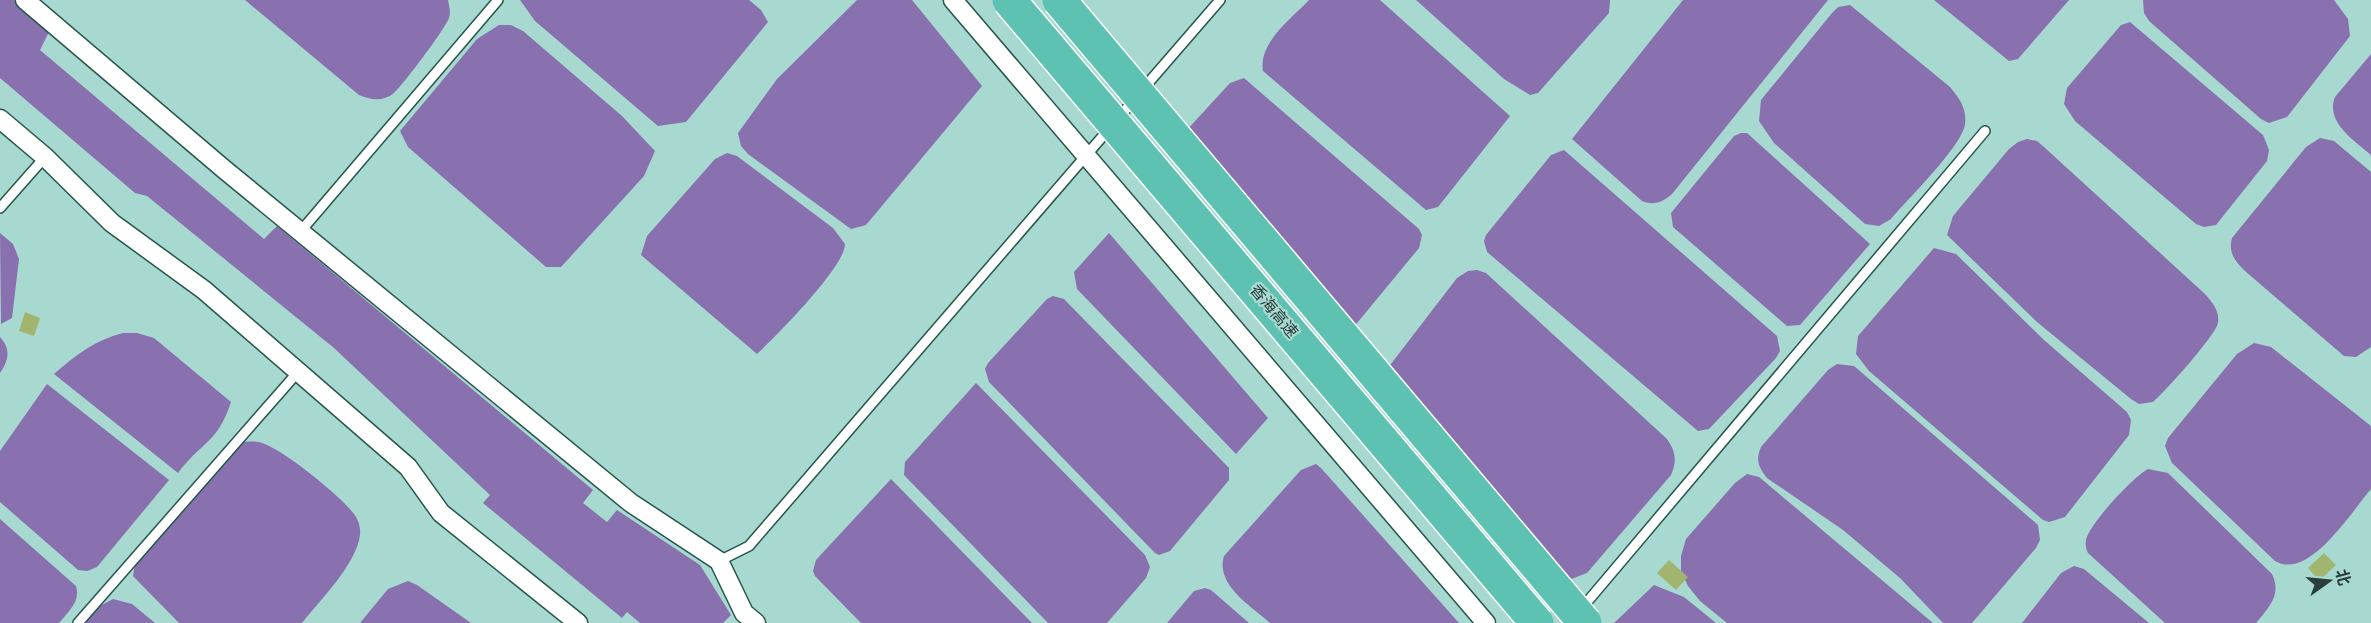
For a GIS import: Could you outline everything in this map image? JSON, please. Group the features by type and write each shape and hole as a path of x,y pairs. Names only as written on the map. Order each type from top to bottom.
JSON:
{"highway":[{"name":"香海高速","path":"1009,0 1537,623"},
{"path":"1059,0 1585,623"}],"street":[{"path":"25,0 300,232 631,503 719,561 744,613 756,623"},
{"path":"953,0 1486,623"},
{"path":"0,119 45,157 112,223 204,290 408,467 441,513 578,623"}],"lane":[{"path":"300,232 498,0"},
{"path":"719,561 749,546 1220,0"},
{"path":"1569,623 1985,131"},
{"path":"0,208 45,157"},
{"path":"78,623 298,372"}],"shaded area":[{"path":"0,0 14,0 49,32 40,50 264,239 277,226 593,490 583,503 607,522 617,510 700,565 731,615 723,623 640,623 627,612 622,618 483,503 490,495 334,348 147,196 135,193 0,78"},
{"path":"245,0 448,0 450,14 440,33 399,88 386,98 377,99 359,95"},
{"path":"520,0 749,0 761,10 768,22 686,122 658,126 535,21"},
{"path":"857,0 912,0 982,86 866,225 851,229 748,154 741,146 738,133 777,79"},
{"path":"1309,0 1380,0 1510,116 1438,207 1426,210 1263,71 1263,61 1271,41 1285,23"},
{"path":"1416,0 1610,0 1609,13 1538,93 1530,95 1504,79"},
{"path":"1683,0 1828,0 1672,194 1658,202 1650,203 1642,201 1572,139"},
{"path":"1934,0 2069,0 2018,59 2009,61"},
{"path":"2143,0 2334,0 2348,19 2350,36 2287,117 2269,123 2261,119 2149,21 2144,13"},
{"path":"1850,5 1950,87 1965,113 1965,124 1955,145 1891,219 1879,226 1865,224 1774,143 1759,121 1761,100 1832,13 1838,7"},
{"path":"2130,22 2263,135 2269,150 2267,161 2216,225 2204,227 2196,224 2075,121 2064,104 2067,88 2121,25"},
{"path":"499,25 511,25 523,31 622,116 655,151 644,176 561,267 546,267 408,147 400,131 477,39"},
{"path":"2371,54 2371,155 2343,130 2334,115 2333,106 2335,97"},
{"path":"1244,78 1419,229 1422,235 1419,248 1348,334 1185,132 1230,83"},
{"path":"1747,133 1870,244 1800,325 1787,326 1673,227 1671,213 1734,136"},
{"path":"2320,138 2334,141 2371,172 2371,347 2356,357 2344,356 2245,271 2235,260 2231,248 2232,238 2306,147"},
{"path":"2027,139 2037,141 2044,147 2205,294 2215,307 2218,323 2215,330 2189,364 2153,402 2139,404 2131,399 2037,322 1947,235 1953,216 2009,149"},
{"path":"1564,150 1777,336 1780,351 1776,358 1709,429 1698,431 1487,252 1484,241 1486,235 1551,155"},
{"path":"727,153 737,156 833,228 845,244 842,255 822,284 757,354 641,255 647,236 715,159"},
{"path":"0,233 13,244 19,259 12,318 1,324"},
{"path":"1109,233 1268,418 1236,454 1077,289 1074,272"},
{"path":"1934,248 1956,254 2044,340 2127,412 2131,420 2129,435 2065,517 2049,522 2043,520 1869,371 1856,354 1858,336"},
{"path":"1477,270 1486,273 1667,439 1674,452 1675,461 1671,475 1587,573 1566,581 1384,373 1457,278 1468,271"},
{"path":"1053,296 1064,299 1229,468 1229,480 1170,551 1159,555 1155,553 989,382 985,369 988,363 1047,299"},
{"path":"123,333 137,333 154,338 231,402 215,434 178,473 54,374 86,349"},
{"path":"0,337 4,341 8,355 0,373"},
{"path":"2254,343 2271,347 2371,426 2371,489 2341,527 2315,553 2302,561 2288,565 2275,561 2172,463 2165,446 2168,438 2237,354"},
{"path":"1837,364 1854,366 2038,525 2040,540 2036,548 1972,623 1943,623 1900,578 1843,530 1767,478 1762,471 1758,460 1761,447 1828,370"},
{"path":"976,383 1145,555 1150,567 1146,578 1107,623 1048,623 904,475 905,462"},
{"path":"47,384 169,480 97,567 87,571 78,570 0,502 0,451"},
{"path":"240,442 259,442 280,452 336,496 357,518 360,535 352,558 336,582 302,623 179,623 133,576 135,564"},
{"path":"1316,464 1459,623 1270,623 1236,594 1225,576 1224,556 1301,470"},
{"path":"2148,469 2168,473 2272,574 2276,588 2275,595 2256,623 2165,623 2088,553 2086,540 2095,523 2123,490"},
{"path":"1747,474 1759,477 1933,623 1727,623 1700,601 1688,586 1681,571 1681,556 1686,539 1735,483"},
{"path":"891,479 1032,623 861,623 815,576 813,571 816,560"},
{"path":"0,519 76,586 77,597 59,623 0,623"},
{"path":"2074,566 2084,569 2149,623 2022,623 2061,573"},
{"path":"408,581 471,623 360,623 388,589"},
{"path":"1654,585 1684,597 1716,623 1614,623"},
{"path":"1205,588 1211,590 1249,623 1167,623 1194,591"},
{"path":"113,599 132,604 155,623 84,623 96,608"}],"building":[{"path":"25,312 40,318 34,336 19,331"},
{"path":"2324,553 2336,565 2319,581 2308,568"},
{"path":"1669,560 1688,577 1676,590 1657,573"}]}
